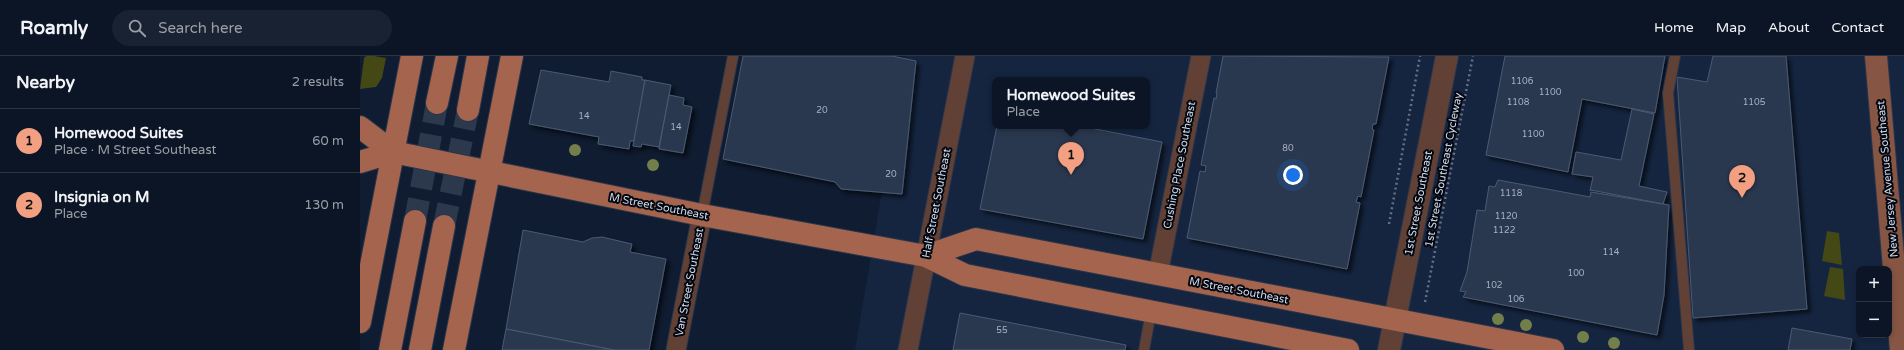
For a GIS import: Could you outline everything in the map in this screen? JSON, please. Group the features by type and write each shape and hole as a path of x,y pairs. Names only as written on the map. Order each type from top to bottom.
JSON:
{"main road":[{"path":"360,322 364,277 393,152 412,56"},
{"path":"437,103 447,56"},
{"path":"468,110 478,56"},
{"path":"454,350 512,56"},
{"name":"New Jersey Avenue Southeast","path":"1876,56 1901,350"},
{"path":"360,127 393,152"},
{"path":"360,162 393,152"},
{"name":"M Street Southeast","path":"393,152 702,215 926,256 965,275 1348,350"},
{"path":"390,350 415,221"},
{"path":"420,350 444,226"},
{"name":"M Street Southeast","path":"926,256 976,239 1553,350"}],"street":[{"name":"Half Street Southeast","path":"908,350 965,56"},
{"name":"Cushing Place Southeast","path":"1158,274 1200,56"},
{"name":"1st Street Southeast","path":"1389,350 1447,56"},
{"name":"Van Street Southeast","path":"676,350 702,215"}],"lane":[{"path":"702,215 733,56"},
{"path":"1675,56 1668,93 1689,350"},
{"path":"1144,350 1151,312"}],"path":[{"path":"1388,227 1420,56"},
{"name":"1st Street Southeast Cycleway","path":"1428,287 1473,56"}],"shaded area":[{"path":"905,56 1904,56 1904,350 855,350"}],"green space":[{"path":"366,56 386,58 382,78 376,87 360,89 364,58"},
{"path":"1827,231 1839,233 1842,265 1822,261"},
{"path":"1830,267 1843,269 1845,300 1824,296"}],"building":[{"path":"743,56 892,56 916,61 902,194 841,189 835,182 723,159"},
{"path":"1223,56 1389,57 1376,124 1373,124 1372,129 1374,130 1361,197 1358,196 1356,202 1360,203 1347,269 1187,238 1200,171 1205,172 1206,166 1201,165 1214,98 1216,99"},
{"path":"1505,56 1665,56 1655,113 1582,99 1568,172 1486,155"},
{"path":"1713,56 1786,56 1807,309 1693,318 1677,77 1707,82"},
{"path":"541,70 609,82 611,71 642,77 642,80 645,80 634,141 630,141 629,149 598,144 599,137 529,124"},
{"path":"645,80 671,85 659,147 642,144 641,147 633,146"},
{"path":"669,95 684,98 683,105 692,107 683,153 659,149"},
{"path":"1632,109 1654,114 1639,186 1667,192 1663,204 1590,191 1593,177 1572,174 1576,152 1621,160"},
{"path":"996,129 1095,129 1162,142 1143,239 980,209"},
{"path":"1498,180 1590,197 1591,192 1669,205 1664,295 1657,335 1463,297 1466,292 1460,291 1467,272 1477,210 1485,211 1489,186 1495,187"},
{"path":"523,230 583,242 592,238 602,237 632,244 630,252 666,259 649,350 614,350 506,329"},
{"path":"960,313 1126,345 1125,350 953,350"},
{"path":"1792,328 1852,339 1850,350 1788,350"},
{"path":"506,329 614,350 502,350"}],"tunnel":[{"path":"415,221 437,103"},
{"path":"444,226 468,110"}],"place":[{"name":"Homewood Suites","path":"1071,175"},
{"name":"Insignia on M","path":"1742,198"}]}
